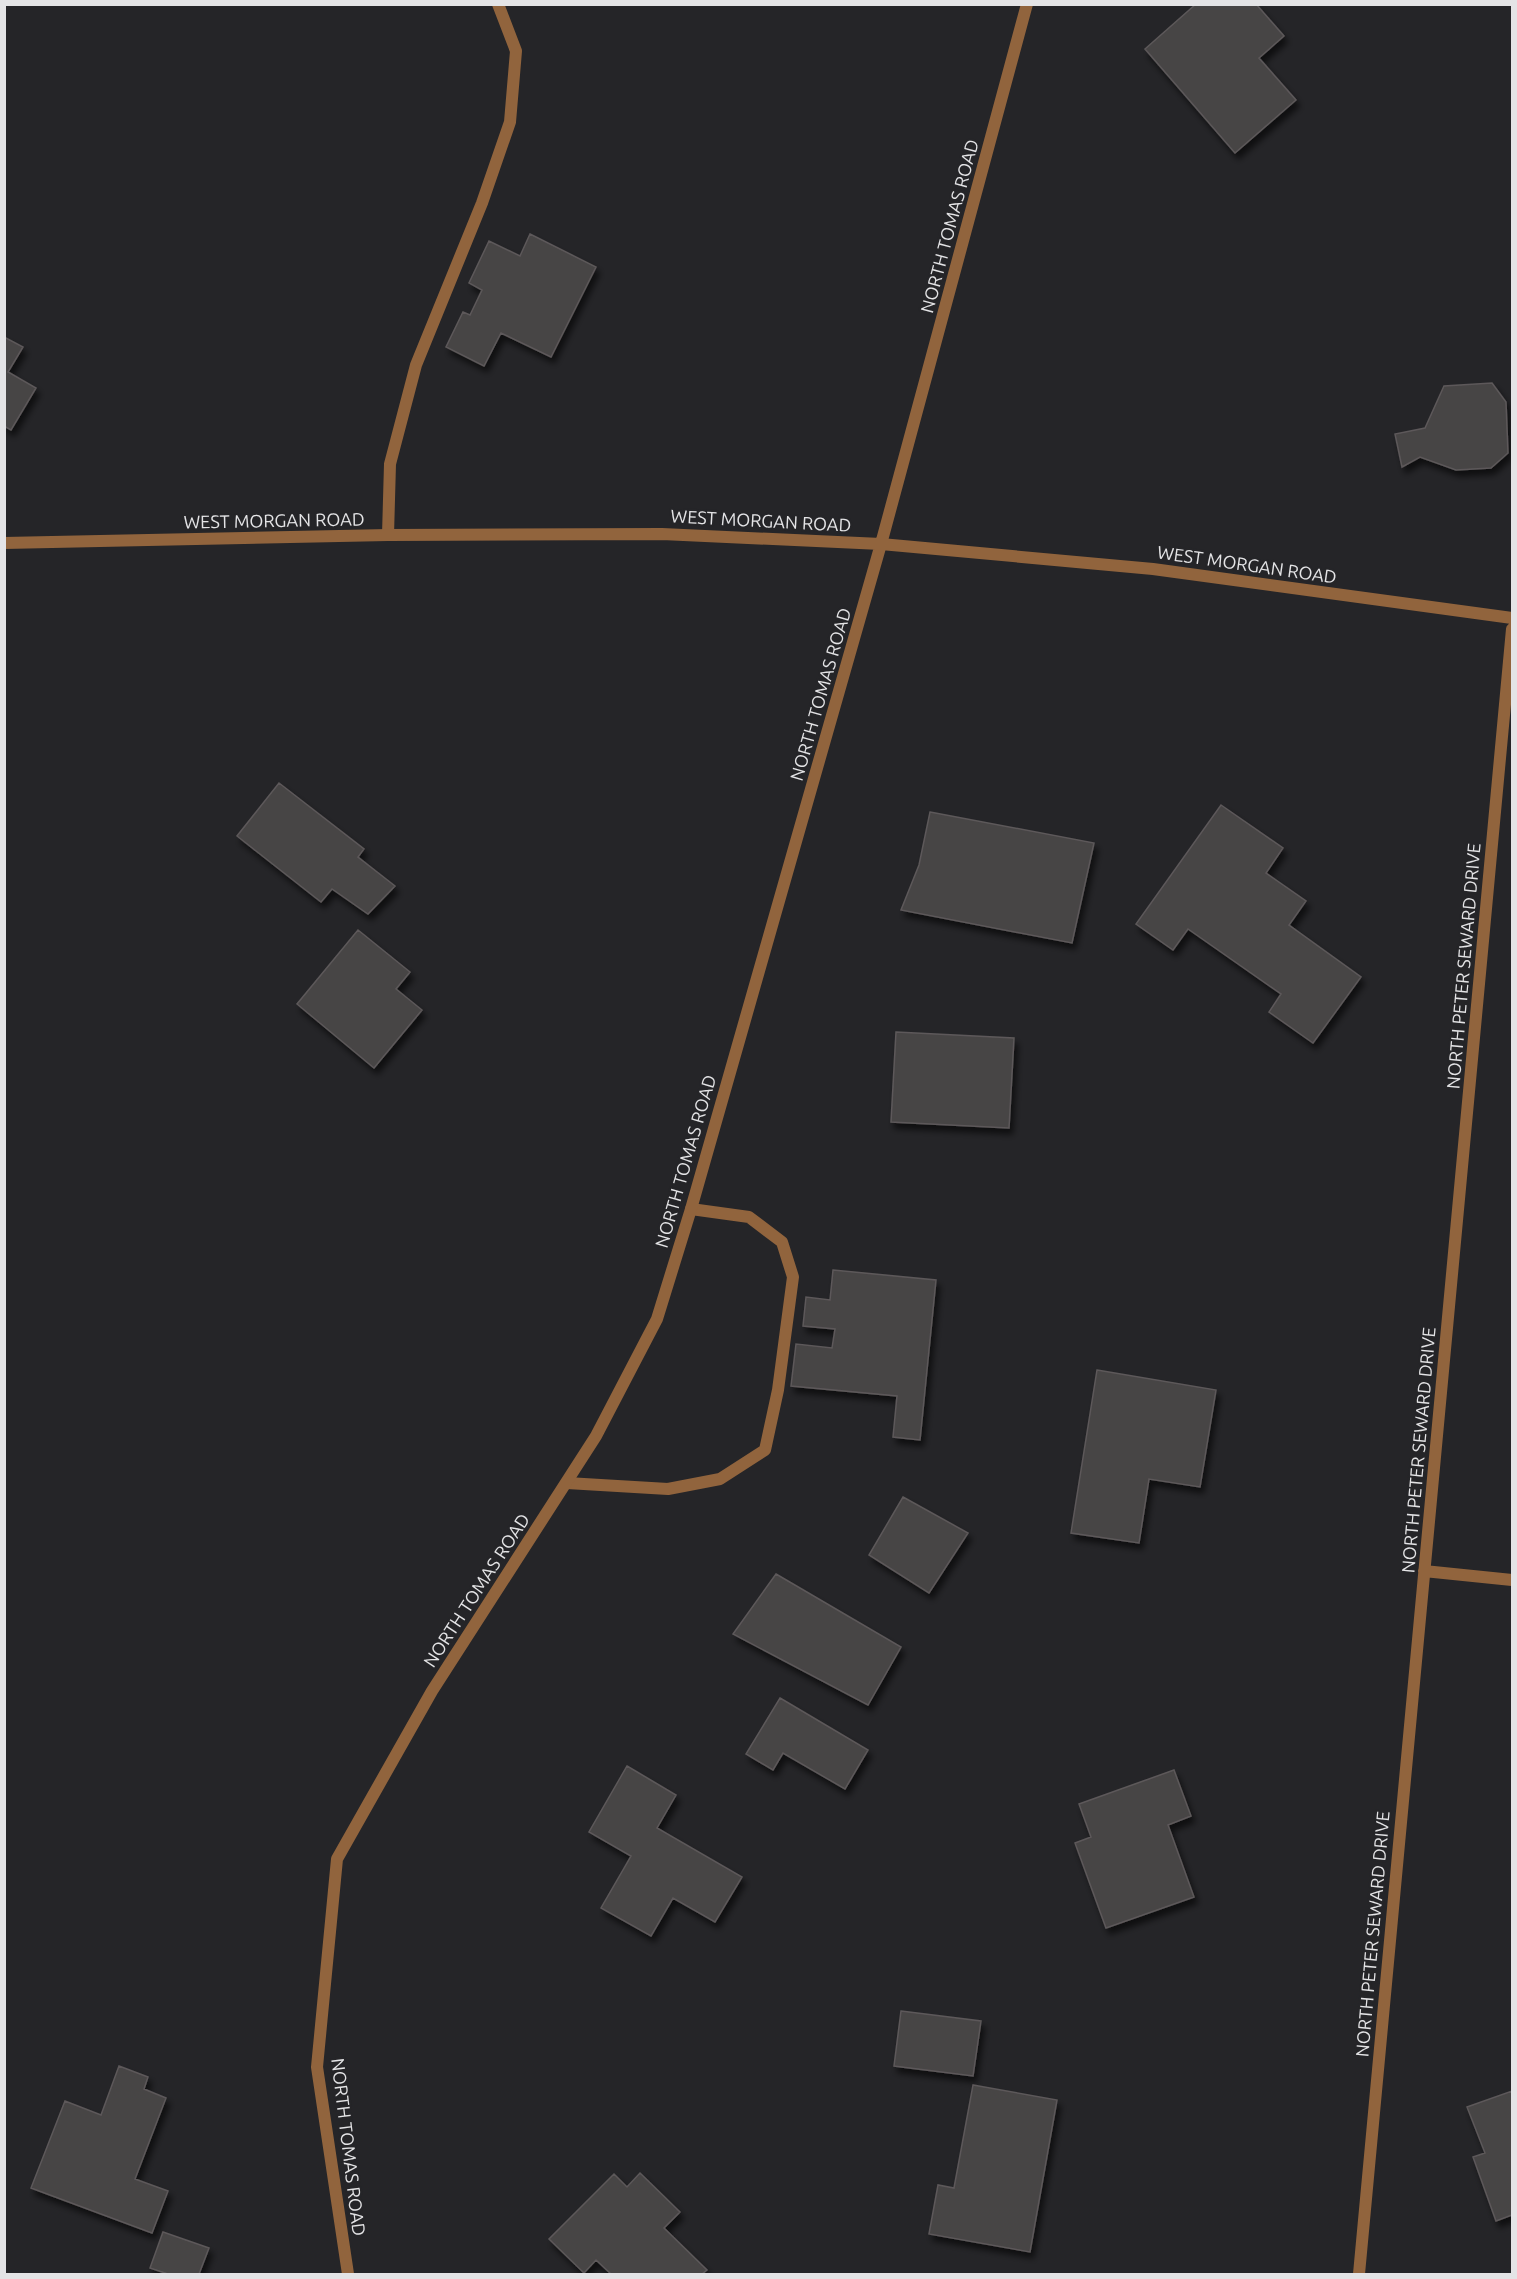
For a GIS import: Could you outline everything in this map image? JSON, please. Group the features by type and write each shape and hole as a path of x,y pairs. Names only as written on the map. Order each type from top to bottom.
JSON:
{"street":[{"path":"388,536 390,464 416,365 482,203 510,122 516,51 498,4"},
{"name":"NORTH TOMAS ROAD","path":"348,2274 317,2067 337,1859 432,1691 596,1436 657,1319 691,1209 881,544 1027,4"},
{"name":"WEST MORGAN ROAD","path":"4,543 662,534 881,544 1154,570 1512,618"},
{"name":"NORTH PETER SEWARD DRIVE","path":"1359,2274 1512,629"},
{"path":"567,1483 668,1489 720,1479 765,1450 777,1390 794,1277 782,1242 749,1217 691,1209"},
{"path":"1424,1571 1512,1580"}],"building":[{"path":"1196,4 1256,4 1284,36 1259,58 1296,100 1235,153 1145,49"},
{"path":"530,234 596,267 551,357 501,333 484,366 446,347 463,312 470,315 482,290 469,283 489,241 520,256"},
{"path":"4,337 23,347 8,372 36,388 11,430 4,426"},
{"path":"1492,383 1506,402 1508,453 1491,468 1456,470 1420,457 1402,467 1395,434 1425,428 1444,386"},
{"path":"279,783 364,849 358,857 395,886 368,914 332,889 321,902 237,836"},
{"path":"1221,805 1283,848 1266,873 1306,901 1289,925 1361,977 1313,1043 1269,1012 1281,994 1188,929 1173,950 1136,924"},
{"path":"930,812 1094,843 1072,943 901,910 919,865"},
{"path":"358,930 410,972 396,989 422,1010 374,1068 297,1004"},
{"path":"896,1032 1014,1038 1009,1128 891,1122"},
{"path":"833,1270 936,1280 920,1440 893,1437 897,1396 791,1386 796,1344 832,1348 835,1329 803,1326 806,1297 830,1300"},
{"path":"1097,1370 1216,1390 1200,1487 1149,1479 1139,1543 1071,1533"},
{"path":"903,1497 968,1533 929,1593 869,1555"},
{"path":"776,1574 901,1647 868,1705 733,1634"},
{"path":"780,1698 868,1750 845,1789 783,1753 773,1770 746,1754"},
{"path":"627,1766 676,1795 657,1828 742,1877 715,1922 673,1898 651,1936 601,1908 631,1856 589,1832"},
{"path":"1174,1770 1191,1816 1168,1825 1194,1897 1106,1928 1075,1843 1091,1837 1079,1804"},
{"path":"901,2011 981,2021 973,2076 894,2066"},
{"path":"119,2066 148,2077 144,2089 166,2098 135,2179 168,2191 152,2233 31,2188 65,2101 101,2115"},
{"path":"973,2085 1057,2100 1030,2252 929,2234 938,2185 954,2188"},
{"path":"1512,2091 1512,2215 1496,2221 1473,2157 1485,2153 1467,2107"},
{"path":"640,2173 680,2212 664,2228 707,2270 702,2274 611,2274 596,2260 584,2273 549,2239 614,2174 627,2187"},
{"path":"163,2232 209,2248 199,2274 168,2274 150,2268"}]}
